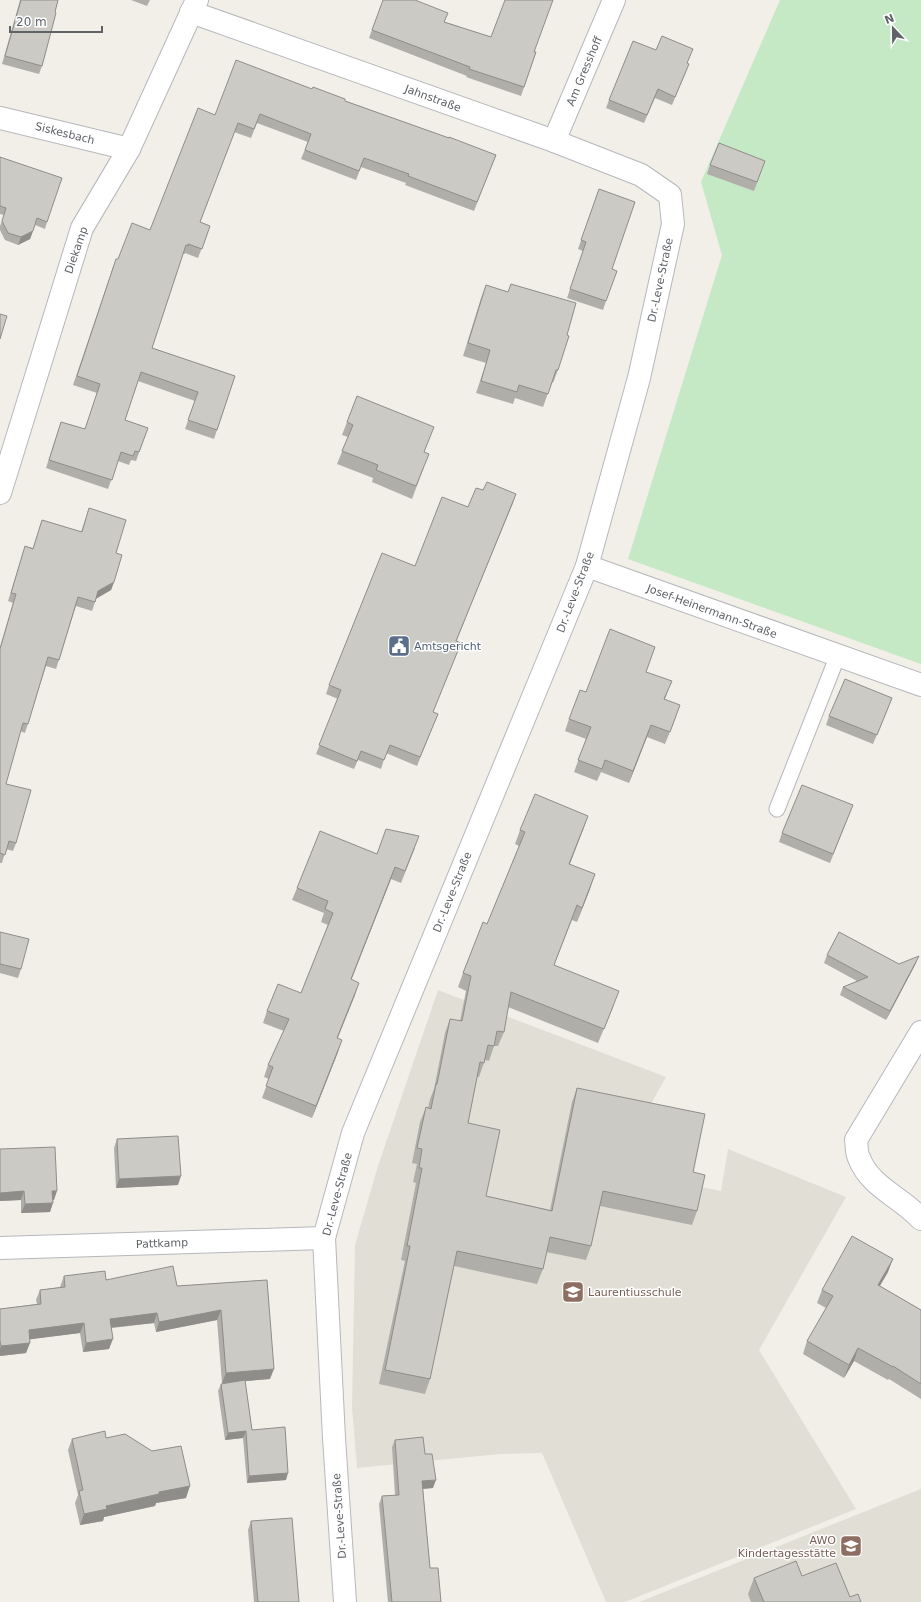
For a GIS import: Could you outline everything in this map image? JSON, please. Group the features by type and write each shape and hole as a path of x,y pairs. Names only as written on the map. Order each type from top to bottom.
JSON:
{"street":[{"name":"Am Gresshoff","path":"554,141 614,0"},
{"name":"Jahnstraße","path":"194,6 641,175 670,195"},
{"name":"Diekamp","path":"0,493 82,228 129,149 194,6"},
{"name":"Siskesbach","path":"0,118 129,149"},
{"name":"Dr.-Leve-Straße","path":"345,1602 334,1438 324,1238 353,1133 587,566 639,378 673,224 670,195"},
{"name":"Josef-Heinermann-Straße","path":"587,566 921,685"},
{"path":"921,1032 856,1140 858,1157 868,1177 912,1210 921,1219"},
{"name":"Pattkamp","path":"0,1248 324,1238"}],"lane":[{"path":"777,809 838,655"}],"shaded area":[{"name":"Laurentiusschule","path":"438,990 666,1077 645,1115 702,1129 692,1185 721,1191 728,1149 846,1197 759,1350 856,1509 625,1602 606,1602 542,1453 500,1454 357,1468 352,1407 355,1245 378,1166"},
{"name":"AWO Kindertagesstätte","path":"921,1489 921,1602 639,1602"}],"green space":[{"path":"780,0 921,0 921,664 628,559 722,255 701,182"}],"building":[{"path":"21,0 58,0 42,66 5,56"},
{"path":"383,0 415,0 448,13 444,22 491,37 505,0 553,0 534,52 536,52 524,87 469,69 470,67 372,30"},
{"path":"662,36 693,49 687,63 689,64 675,97 658,89 647,115 609,100 633,41 656,50"},
{"path":"236,60 496,155 477,202 408,176 409,174 364,158 359,171 305,150 311,134 260,114 254,129 238,123 200,222 210,226 202,249 188,244 188,246 186,245 152,348 235,376 217,430 188,420 198,392 141,372 125,420 148,428 139,452 135,451 133,456 121,452 112,480 49,460 61,422 85,429 100,384 77,376 116,259 118,259 132,223 150,230 198,108 215,115"},
{"path":"719,143 765,161 757,182 710,165"},
{"path":"0,157 62,178 47,222 37,218 33,231 21,237 8,233 2,221 6,208 0,206"},
{"path":"599,189 635,202 612,269 617,271 606,301 570,289 586,242 581,240"},
{"path":"511,284 576,303 567,335 569,336 558,370 556,370 548,394 519,385 517,392 481,381 490,350 468,343 486,285 508,292"},
{"path":"0,314 7,316 0,339"},
{"path":"357,396 434,427 424,452 429,454 416,486 376,470 378,465 342,451 353,425 347,422"},
{"path":"487,482 516,494 456,641 461,643 433,712 438,714 420,757 390,745 384,760 361,751 357,761 319,745 341,690 329,685 382,553 415,566 442,497 468,507 476,488 483,490"},
{"path":"89,508 126,520 116,553 122,555 114,582 98,591 95,602 78,597 59,660 48,657 28,724 23,723 6,784 31,790 16,843 9,841 5,855 0,853 0,649 16,594 11,593 25,546 33,549 42,520 82,532"},
{"path":"610,629 655,647 646,672 672,681 664,699 680,705 670,732 651,725 633,771 605,760 602,769 578,760 591,727 569,719 580,690 586,692"},
{"path":"845,679 892,698 877,735 829,716"},
{"path":"802,785 853,805 833,854 782,833"},
{"path":"535,794 588,816 569,864 595,874 582,908 577,905 554,965 619,991 604,1029 511,992 504,1032 497,1031 494,1046 488,1045 484,1063 480,1062 468,1123 500,1130 486,1196 552,1211 577,1088 705,1114 693,1172 705,1175 697,1211 603,1191 591,1246 550,1237 543,1269 457,1251 430,1379 385,1370 410,1246 407,1246 422,1168 419,1168 422,1149 417,1148 426,1107 431,1109 450,1019 462,1021 471,976 463,973 483,922 487,924 525,832 520,830"},
{"path":"386,829 419,836 405,871 395,867 351,979 359,983 337,1038 342,1040 316,1106 266,1086 273,1067 268,1065 289,1019 267,1011 278,984 301,993 333,913 325,909 328,901 297,888 320,831 377,854"},
{"path":"0,932 29,939 21,969 0,964"},
{"path":"839,932 899,964 919,956 890,1011 843,987 868,977 827,955"},
{"path":"178,1136 181,1176 119,1179 117,1139"},
{"path":"55,1147 57,1191 52,1191 53,1203 25,1204 24,1191 0,1193 0,1149"},
{"path":"852,1236 893,1259 878,1285 921,1310 921,1384 893,1366 858,1348 849,1365 807,1341 833,1296 822,1290"},
{"path":"173,1266 177,1286 267,1280 274,1369 226,1373 221,1310 159,1322 157,1313 110,1319 113,1339 86,1343 84,1323 29,1330 30,1343 1,1346 0,1309 41,1304 40,1290 65,1287 64,1276 105,1271 106,1280"},
{"path":"245,1380 252,1430 285,1427 288,1473 249,1476 246,1431 228,1433 221,1384"},
{"path":"105,1431 106,1438 125,1434 152,1451 181,1446 190,1486 159,1492 159,1494 106,1506 107,1509 84,1514 79,1491 83,1490 72,1439"},
{"path":"423,1437 425,1454 432,1454 436,1480 422,1481 430,1568 438,1568 441,1602 392,1602 382,1496 399,1495 395,1440"},
{"path":"292,1518 299,1602 258,1602 251,1521"},
{"path":"796,1561 802,1576 836,1563 850,1597 858,1594 861,1602 764,1602 754,1578"}],"place":[{"name":"Amtsgericht","path":"399,646"},
{"name":"Laurentiusschule","path":"573,1292"},
{"name":"AWO Kindertagesstätte","path":"851,1546"}]}
